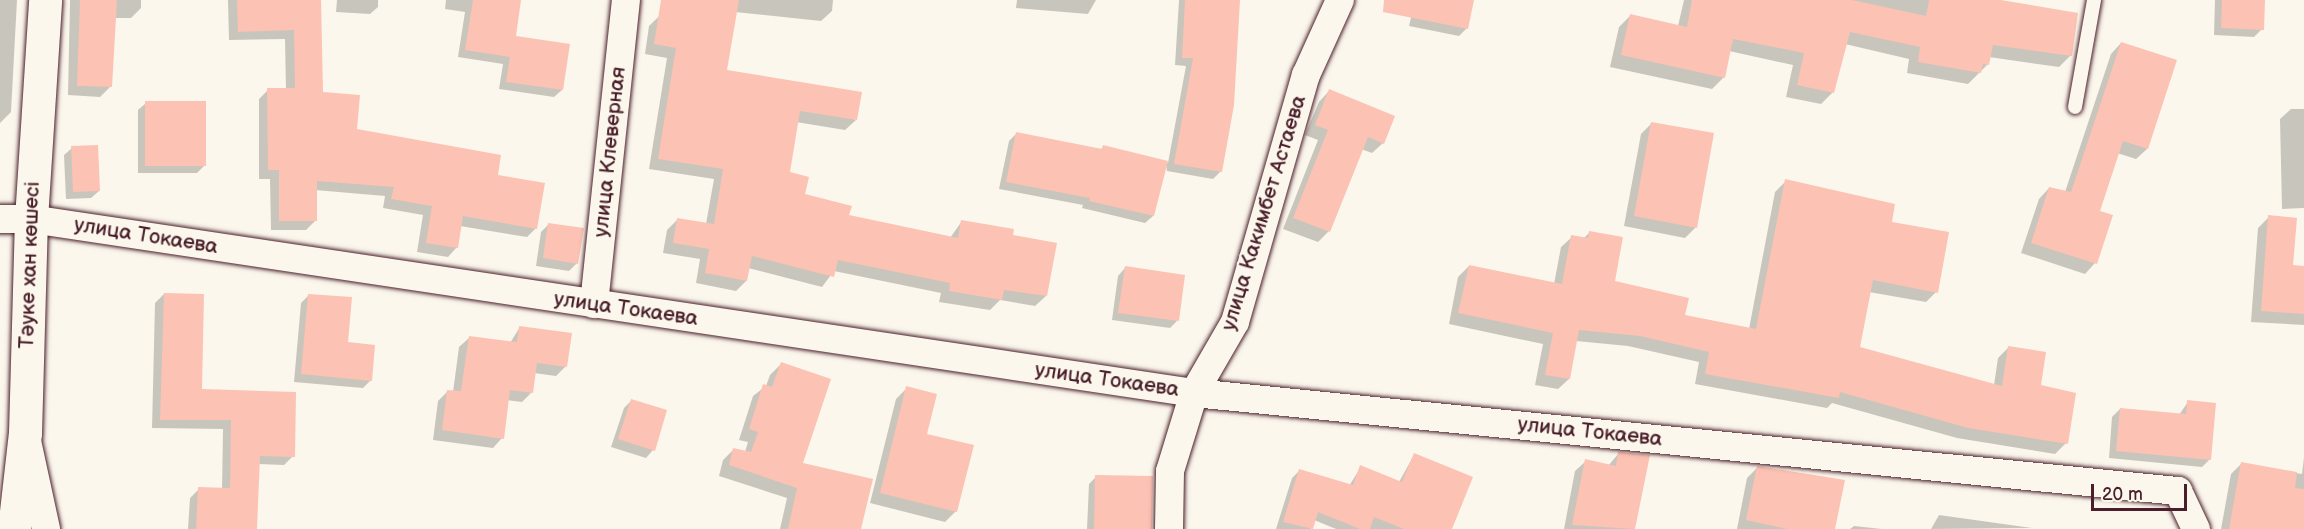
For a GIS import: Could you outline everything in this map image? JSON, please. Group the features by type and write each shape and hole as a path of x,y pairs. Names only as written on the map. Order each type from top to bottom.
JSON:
{"street":[{"name":"Тәуке хан көшесі","path":"14,529 25,433 15,219 45,0"},
{"name":"улица Клеверная","path":"594,304 626,0"},
{"name":"улица Какимбет Астаева","path":"1169,529 1170,471 1194,393 1235,322 1306,75 1340,0"},
{"name":"улица Токаева","path":"15,219 1194,393 2178,491 2196,529"},
{"path":"25,433 46,529"}],"lane":[{"path":"2075,106 2094,0"}],"building":[{"path":"80,0 117,0 112,87 77,86"},
{"path":"237,0 321,0 323,92 360,95 357,129 501,155 498,175 545,183 537,229 463,216 458,248 426,243 432,206 391,199 394,187 317,181 317,221 279,221 279,170 268,170 267,88 295,88 294,30 238,32"},
{"path":"473,0 521,0 516,36 570,44 563,90 506,82 510,57 465,50"},
{"path":"661,0 739,0 727,70 862,92 857,120 800,111 790,172 809,177 805,194 852,206 849,215 958,238 961,220 1014,229 1013,235 1057,243 1047,296 1004,290 1002,300 949,291 950,283 838,260 834,277 752,256 747,281 705,273 709,249 673,243 677,218 714,224 723,169 658,159 676,48 654,44"},
{"path":"1185,0 1240,0 1234,105 1222,172 1174,164 1193,58 1182,58"},
{"path":"1384,0 1474,0 1468,29 1383,12"},
{"path":"1692,0 1852,0 1926,16 1929,0 2001,0 2078,13 2072,56 1993,45 1989,65 1983,64 1981,73 1918,62 1920,47 1850,32 1834,93 1797,85 1804,53 1733,39 1725,78 1621,55 1630,14 1687,27"},
{"path":"2222,0 2265,0 2264,30 2221,28"},
{"path":"2121,42 2177,60 2148,149 2123,141 2100,211 2113,215 2097,264 2031,243 2049,187 2071,192"},
{"path":"1329,89 1395,116 1384,144 1368,137 1330,232 1293,218 1328,130 1315,125"},
{"path":"145,101 206,101 206,166 145,166"},
{"path":"1651,122 1714,133 1697,228 1634,216"},
{"path":"1016,132 1102,149 1103,145 1168,161 1154,216 1089,201 1090,198 1006,182"},
{"path":"98,145 100,191 73,192 71,146"},
{"path":"1785,179 1895,204 1892,222 1949,232 1938,293 1873,280 1860,347 2002,386 2008,346 2046,352 2041,385 2076,393 2068,444 1968,428 1840,392 1839,398 1705,374 1709,352 1640,336 1579,330 1570,379 1545,375 1553,333 1458,313 1469,265 1562,284 1571,235 1588,238 1589,231 1623,237 1615,281 1689,298 1685,315 1756,329"},
{"path":"2268,215 2297,218 2293,265 2304,266 2304,314 2261,311"},
{"path":"548,223 584,228 578,264 543,258"},
{"path":"1125,266 1185,275 1179,321 1118,313"},
{"path":"164,293 204,294 202,389 296,392 295,457 260,456 257,529 196,529 198,487 230,488 231,420 160,420"},
{"path":"308,294 352,297 348,342 375,345 372,381 301,374"},
{"path":"519,326 572,333 567,367 537,363 533,393 510,390 504,439 442,430 447,390 461,391 469,336 517,342"},
{"path":"781,362 831,379 803,463 873,479 861,529 788,529 797,488 729,465 733,448 751,452 758,432 749,429 763,384 772,387"},
{"path":"906,386 937,394 927,434 974,445 957,512 880,493"},
{"path":"631,399 667,410 655,451 618,439"},
{"path":"2187,400 2216,403 2211,460 2116,451 2120,408 2186,414"},
{"path":"1618,452 1650,455 1635,529 1572,525 1585,459 1616,466"},
{"path":"1414,453 1473,477 1452,529 1404,529 1374,517 1370,529 1360,529 1318,512 1313,529 1283,522 1299,469 1353,485 1360,465 1402,482"},
{"path":"2241,462 2297,472 2295,488 2304,489 2304,529 2229,529"},
{"path":"1757,466 1845,480 1835,529 1787,529 1746,520"},
{"path":"1095,475 1153,476 1152,529 1094,529"}]}
